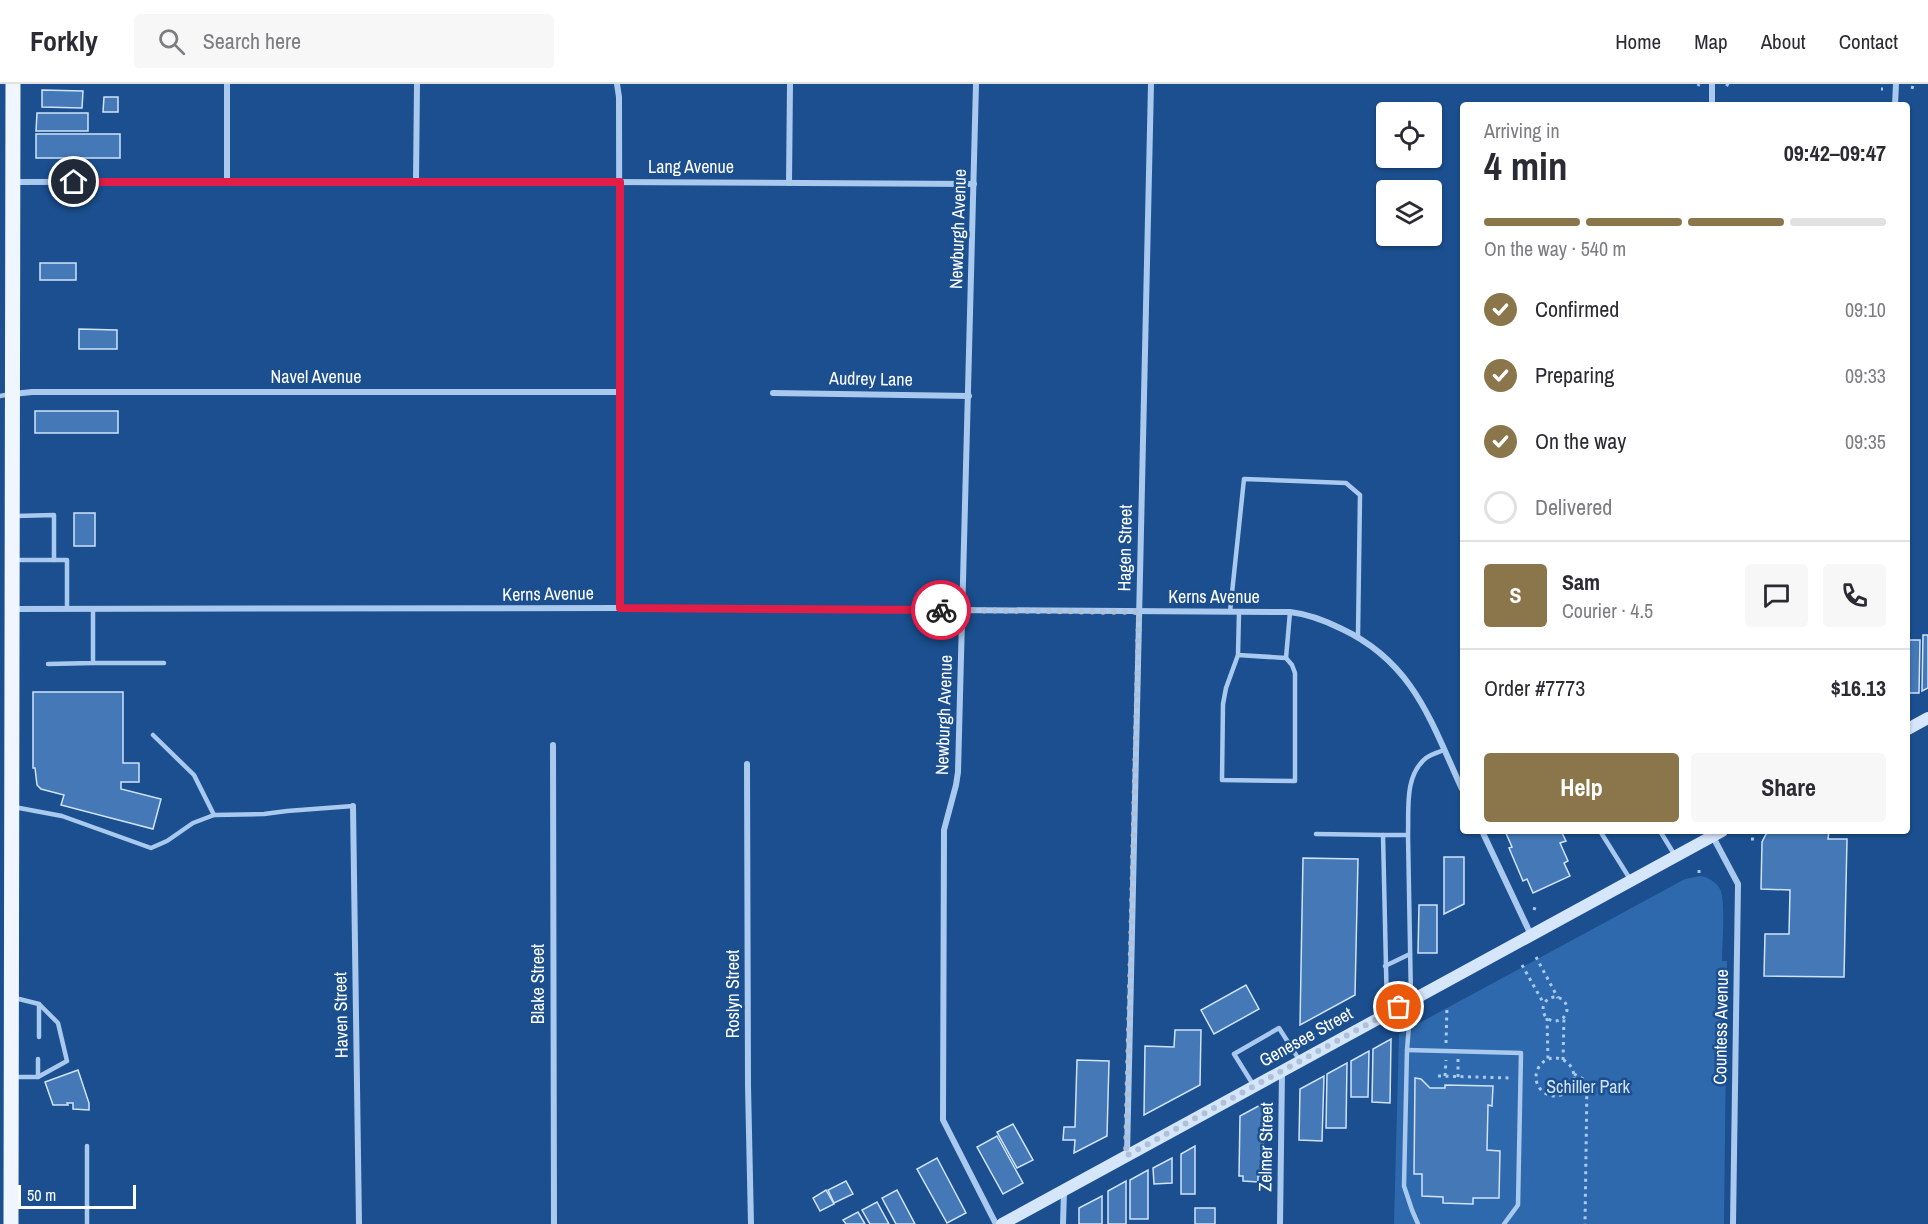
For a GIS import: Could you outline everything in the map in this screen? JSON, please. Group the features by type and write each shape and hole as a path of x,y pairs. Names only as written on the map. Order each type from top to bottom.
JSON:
{"main road":[{"path":"11,1224 12,609 8,568 12,516 6,395 13,182 10,116 13,84"},
{"path":"1910,728 1928,718"},
{"name":"Genesee Street","path":"1002,1224 1632,881 1713,834"}],"street":[{"path":"227,84 227,182"},
{"path":"416,181 417,84"},
{"path":"617,84 620,182 620,608"},
{"path":"789,183 790,84"},
{"name":"Newburgh Avenue","path":"976,84 958,772 944,830 943,1120 996,1224"},
{"name":"Hagen Street","path":"1126,1156 1151,84"},
{"path":"1712,84 1712,102"},
{"path":"1895,102 1896,84"},
{"name":"Lang Avenue","path":"13,182 416,181 974,184"},
{"name":"Navel Avenue","path":"6,395 32,392 619,392"},
{"name":"Audrey Lane","path":"773,393 969,396"},
{"name":"Kerns Avenue","path":"12,609 620,608 1290,612 1335,625 1358,636 1391,662 1420,700 1460,784"},
{"name":"Blake Street","path":"552,745 554,1224"},
{"name":"Roslyn Street","path":"747,764 751,1224"},
{"name":"Haven Street","path":"353,806 359,1224"},
{"path":"1483,834 1531,935"},
{"name":"Countess Avenue","path":"1715,834 1738,884 1733,1224"},
{"name":"Zelmer Street","path":"1280,1224 1282,1071"},
{"path":"1063,1224 1064,1190"}],"lane":[{"path":"1230,612 1244,479 1347,483 1360,495 1358,636"},
{"path":"12,516 54,515 54,560"},
{"path":"8,568 67,560 67,609"},
{"path":"93,609 93,663"},
{"path":"1239,612 1238,655 1226,688 1223,704 1222,780 1295,781 1295,673 1286,658 1290,612"},
{"path":"1238,655 1286,658"},
{"path":"48,664 164,663"},
{"path":"153,735 195,775 214,815"},
{"path":"1418,1224 1404,1186 1407,1050 1411,1000 1409,791 1415,772 1427,757 1444,750"},
{"path":"1456,775 1460,772"},
{"path":"12,807 62,816 151,848 167,841 193,823 214,815 264,814 353,806"},
{"path":"1316,834 1408,835"},
{"path":"1601,834 1632,881"},
{"path":"1662,834 1676,856"},
{"path":"1383,835 1387,1013"},
{"path":"1385,966 1410,954"},
{"path":"11,997 39,1004 58,1023 67,1061 38,1077 11,1077"},
{"path":"39,1004 39,1037"},
{"path":"1254,1086 1234,1054 1279,1028 1300,1061"},
{"path":"1407,1050 1521,1053 1518,1205 1504,1224"},
{"path":"38,1059 38,1077"},
{"path":"87,1146 87,1224"}],"path":[{"path":"1751,839 1757,839"},
{"path":"1536,957 1558,998"},
{"path":"1522,965 1545,1004"},
{"path":"1548,1060 1545,1004 1550,998 1558,998 1567,1006 1564,1017 1563,1060"},
{"path":"1446,1044 1447,1006"},
{"path":"1547,1018 1557,1021 1564,1017"},
{"path":"1574,1074 1569,1090 1555,1096 1543,1093 1536,1078 1539,1067 1548,1060 1556,1058 1563,1060 1574,1074 1587,1081 1585,1224"},
{"path":"1445,1076 1446,1060"},
{"path":"1458,1061 1458,1077"},
{"path":"1438,1076 1513,1078"},
{"path":"1529,1078 1536,1078"}],"green space":[{"name":"Schiller Park","path":"1700,876 1714,882 1722,895 1722,961 1727,961 1724,1224 1394,1224 1399,1034 1685,879"}],"building":[{"path":"42,90 83,91 82,108 42,107"},
{"path":"104,97 118,97 118,112 103,112"},
{"path":"37,113 88,113 88,131 36,131"},
{"path":"36,134 120,134 120,158 36,158"},
{"path":"40,263 76,263 76,280 40,280"},
{"path":"79,329 117,330 117,349 79,349"},
{"path":"35,411 118,411 118,433 35,433"},
{"path":"74,513 95,513 95,546 74,546"},
{"path":"1923,635 1928,635 1928,688 1922,691"},
{"path":"1910,640 1920,640 1919,693 1910,693"},
{"path":"33,692 123,692 123,763 139,763 139,782 121,782 121,789 161,799 153,829 61,805 64,795 41,789 37,785 35,768 33,768"},
{"path":"1506,834 1562,834 1566,841 1560,843 1568,861 1564,863 1570,876 1533,893 1527,879 1523,881 1509,848 1512,847"},
{"path":"1766,834 1829,834 1828,839 1847,839 1844,977 1764,976 1765,934 1789,934 1790,890 1761,889 1762,842"},
{"path":"1444,857 1464,857 1464,904 1444,914"},
{"path":"1303,858 1358,859 1355,995 1300,1025"},
{"path":"1419,905 1437,905 1437,953 1418,953"},
{"path":"1246,985 1259,1009 1214,1034 1201,1010"},
{"path":"1175,1030 1201,1030 1200,1085 1144,1115 1145,1046 1174,1047"},
{"path":"1391,1039 1390,1103 1372,1102 1373,1049"},
{"path":"1369,1051 1368,1097 1351,1097 1351,1061"},
{"path":"1077,1060 1109,1061 1107,1136 1074,1153 1075,1140 1063,1140 1064,1127 1075,1127"},
{"path":"1347,1063 1346,1128 1326,1128 1327,1074"},
{"path":"78,1070 89,1103 89,1110 73,1109 73,1103 53,1105 45,1082"},
{"path":"1324,1076 1322,1141 1299,1140 1300,1089"},
{"path":"1415,1078 1421,1079 1430,1088 1445,1088 1445,1085 1493,1086 1492,1106 1488,1105 1487,1150 1500,1151 1499,1198 1473,1198 1473,1204 1443,1203 1443,1197 1422,1196 1422,1174 1414,1174"},
{"path":"1264,1103 1263,1176 1258,1176 1258,1182 1243,1181 1243,1176 1239,1176 1240,1116"},
{"path":"1013,1124 1033,1160 1017,1168 997,1132"},
{"path":"997,1136 1023,1183 1003,1194 977,1147"},
{"path":"1195,1146 1195,1194 1181,1194 1181,1154"},
{"path":"937,1158 966,1213 947,1223 917,1169"},
{"path":"1172,1158 1172,1183 1154,1184 1153,1168"},
{"path":"1148,1170 1148,1219 1130,1219 1130,1180"},
{"path":"846,1181 853,1194 834,1203 828,1190"},
{"path":"1126,1181 1126,1224 1108,1224 1108,1191"},
{"path":"826,1190 834,1204 820,1211 813,1198"},
{"path":"897,1190 915,1224 896,1224 882,1198"},
{"path":"1102,1196 1102,1224 1079,1224 1079,1208"},
{"path":"877,1202 889,1224 870,1224 862,1210"},
{"path":"1195,1208 1215,1208 1215,1224 1195,1224"},
{"path":"858,1212 865,1224 846,1224 843,1220"}],"way so far":[{"path":"941,610 1139,612 1126,1156 1399,1007"}],"route":[{"path":"74,182 620,182 620,608 941,610"}]}
